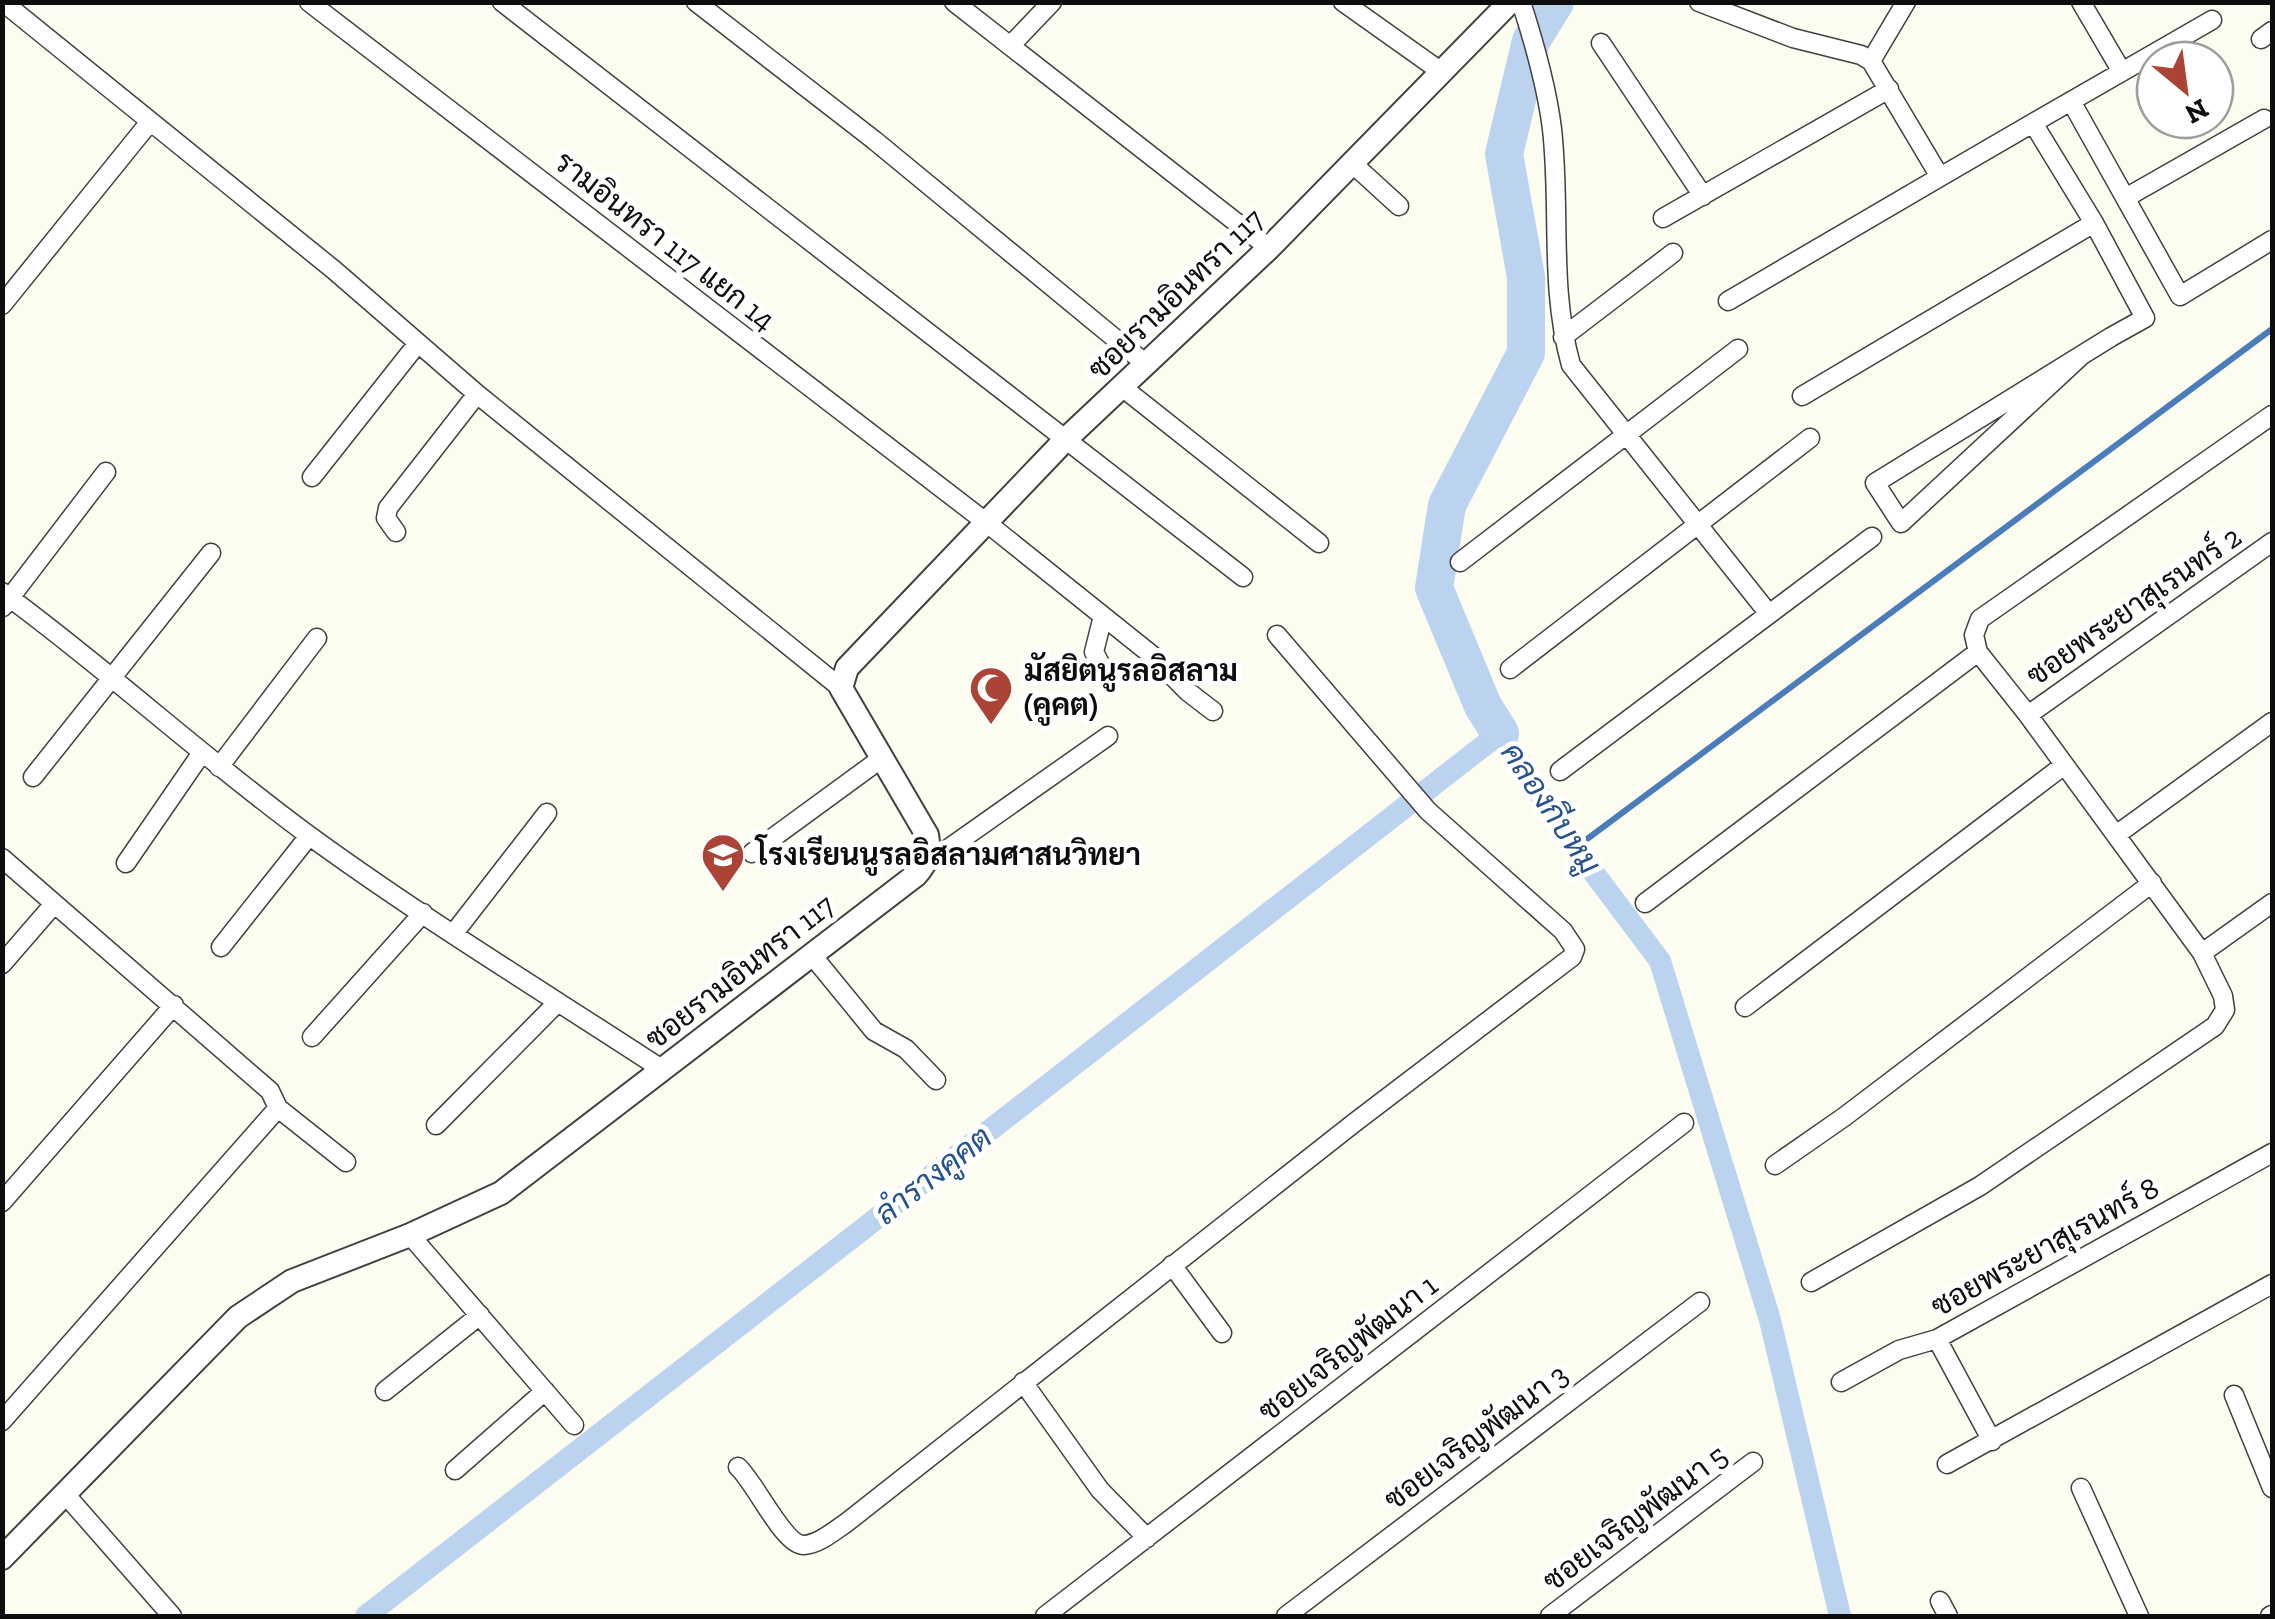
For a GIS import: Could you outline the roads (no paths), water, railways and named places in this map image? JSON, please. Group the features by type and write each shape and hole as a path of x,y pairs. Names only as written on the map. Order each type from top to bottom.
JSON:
{"street":[{"path":"3,2 334,270 477,394 841,688 926,835 929,848 925,865"},
{"name":"รามอินทรา 117 แยก 14","path":"309,2 987,523 1213,711"},
{"path":"502,2 1244,577"},
{"path":"696,2 874,140 1146,364"},
{"path":"954,2 1268,248"},
{"path":"1010,46 1052,2"},
{"path":"1343,2 1443,72"},
{"path":"1700,2 1793,38 1871,61 1940,177"},
{"path":"1871,61 1906,2"},
{"path":"2081,2 2122,72"},
{"path":"1519,8 1552,127 1557,289 1571,365 1769,614"},
{"name":"ซอยรามอินทรา 117","path":"841,688 847,668 1066,439 1268,248 1443,72 1519,8"},
{"path":"1728,301 2212,20"},
{"path":"1601,43 1702,196"},
{"path":"1663,218 1889,89"},
{"path":"2071,101 2180,296 2272,240"},
{"path":"2126,198 2264,119"},
{"path":"2033,122 2145,318 2082,355 1875,483 1901,524 2082,355"},
{"path":"2,306 149,123"},
{"path":"1353,164 1398,206"},
{"path":"1802,396 2094,223"},
{"path":"1563,337 1673,253"},
{"path":"312,477 418,343"},
{"path":"1460,562 1738,349"},
{"path":"1122,387 1319,543"},
{"path":"396,532 386,518 388,508 477,394"},
{"path":"1811,1282 1980,1186 2215,1026 2225,1010 2223,996 2202,953 2062,766 2028,714 1978,652 1974,635 1980,619 2272,415"},
{"path":"1510,669 1810,438"},
{"path":"106,472 5,599 114,677 218,768 310,836 663,1070"},
{"path":"1560,771 1872,537"},
{"name":"ซอยพระยาสุเรนทร์ 2","path":"2028,714 2272,542"},
{"path":"34,777 212,552"},
{"path":"1103,616 1094,652 1107,677"},
{"path":"738,1466 751,1478 794,1544 806,1545 846,1523 1172,1265 1572,957 1576,949 1563,931 1428,810 1277,635"},
{"path":"218,768 317,638"},
{"path":"1644,902 1978,652"},
{"path":"2116,835 2272,722"},
{"path":"925,865 1108,736"},
{"path":"126,864 201,754"},
{"path":"752,854 882,758"},
{"path":"1745,1008 2062,766"},
{"path":"454,932 547,813"},
{"path":"221,947 310,836"},
{"path":"2,858 270,1091 278,1108 346,1162"},
{"name":"ซอยรามอินทรา 117","path":"2,1558 238,1317 260,1300 292,1281 410,1235 501,1193 925,865"},
{"path":"1775,1165 2152,883"},
{"path":"2202,953 2272,902"},
{"path":"2,964 54,904"},
{"path":"312,1037 423,912"},
{"path":"811,954 874,1031 906,1049 936,1080"},
{"path":"436,1125 558,1002"},
{"path":"2,1202 174,1005"},
{"path":"2,1421 278,1108"},
{"name":"ซอยเจริญพัฒนา 1","path":"1045,1616 1684,1123"},
{"name":"ซอยพระยาสุเรนทร์ 8","path":"1841,1382 1899,1350 1937,1338 2272,1153"},
{"path":"410,1235 574,1425"},
{"path":"1172,1265 1222,1333"},
{"path":"1947,1464 2272,1284"},
{"name":"ซอยเจริญพัฒนา 3","path":"1286,1616 1700,1302"},
{"path":"385,1392 480,1315"},
{"path":"1937,1338 1992,1441"},
{"path":"1023,1382 1100,1490 1147,1538"},
{"path":"456,1470 546,1392"},
{"path":"2234,1396 2272,1488"},
{"name":"ซอยเจริญพัฒนา 5","path":"1550,1616 1752,1462"},
{"path":"2081,1488 2139,1616"},
{"path":"65,1494 172,1616"}],"waterway":[{"name":"คลองกีบหมู","path":"1500,733 1483,706 1434,588 1447,505 1526,353 1526,277 1504,154 1531,41 1555,2"},
{"path":"1575,848 2272,329"},
{"name":"ลำรางคูคต","path":"366,1616 1500,733 1575,848 1660,961 1770,1320 1840,1616"}],"place":[{"name":"มัสยิตนูรลอิสลาม (คูคต)","path":"991,726"},
{"name":"โรงเรียนนูรลอิสลามศาสนวิทยา","path":"723,893"}]}
